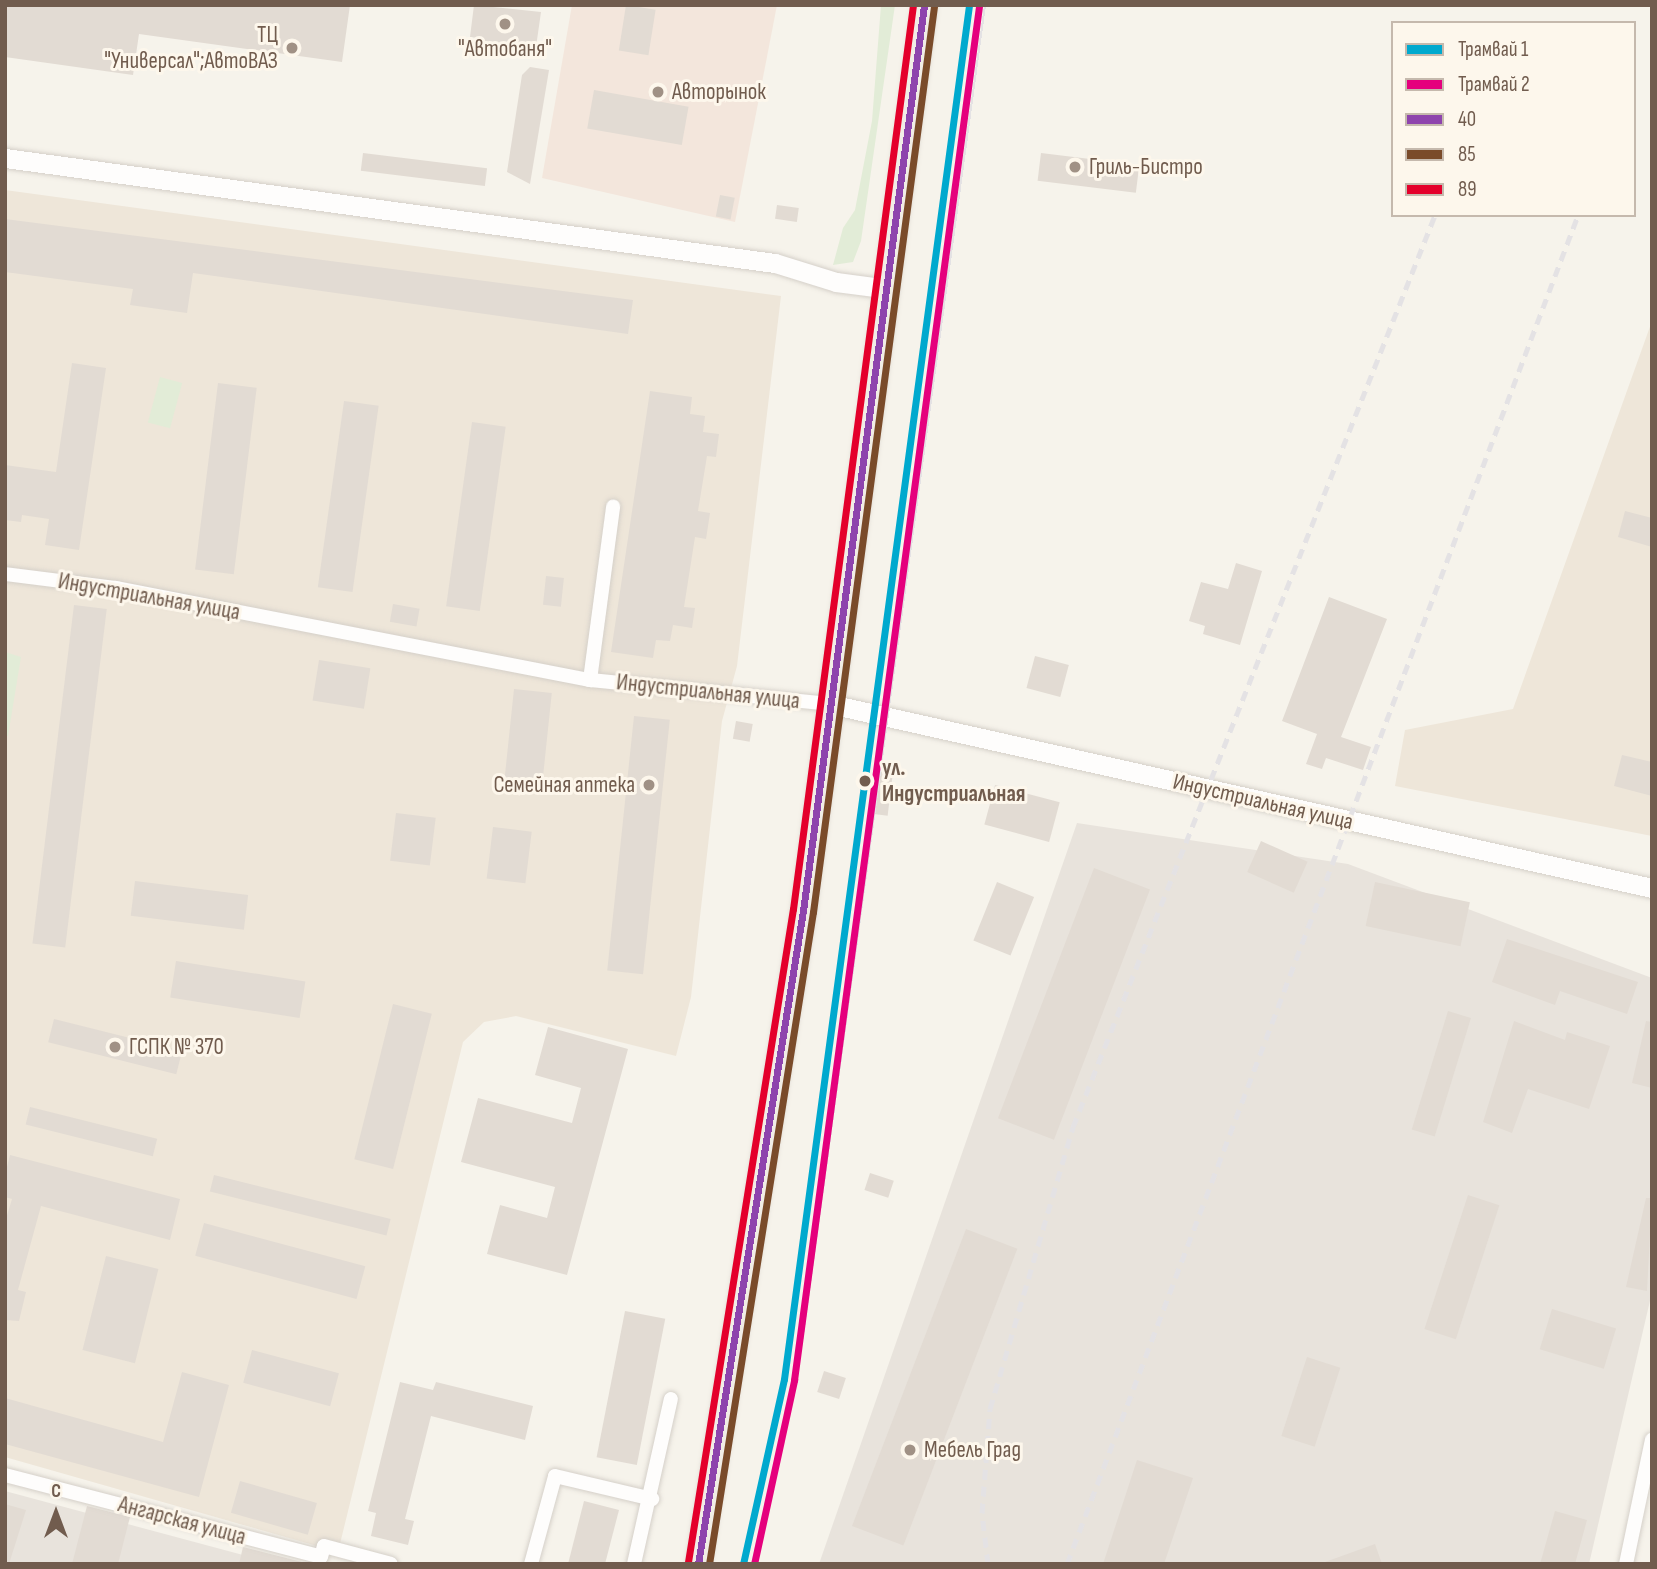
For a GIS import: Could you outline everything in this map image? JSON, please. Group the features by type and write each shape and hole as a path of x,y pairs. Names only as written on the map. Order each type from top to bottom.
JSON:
{"main road":[{"path":"698,1564 760,1196 889,289 924,5"},
{"path":"5,158 775,263 836,282 889,289"},
{"name":"Индустриальная улица","path":"830,704 1652,888"}],"street":[{"path":"590,680 612,507"},
{"name":"Индустриальная улица","path":"5,575 116,588 590,680 830,704"},
{"path":"634,1564 652,1499 671,1399"},
{"path":"1626,1564 1652,1440"},
{"name":"Ангарская улица","path":"5,1475 321,1557 324,1546 390,1564"},
{"path":"531,1564 555,1476 652,1499"}],"shaded area":[{"name":"Авторынок","path":"572,5 777,5 735,222 542,178"},
{"path":"5,190 781,296 737,666 722,721 691,997 676,1056 516,1016 484,1022 463,1042 338,1552 5,1457"},
{"path":"1652,321 1652,836 1395,786 1405,730 1513,709"},
{"path":"1077,823 1348,864 1652,978 1652,1292 1589,1564 819,1564"},
{"path":"5,1491 276,1564 5,1564"}],"green space":[{"path":"881,5 895,5 861,241 853,262 833,265 843,228 855,210 872,121"},
{"path":"160,377 182,383 170,428 148,422"},
{"path":"5,652 21,657 8,736 5,735"}],"building":[{"name":"ТЦ \"Универсал\";АвтоВАЗ","path":"5,5 350,5 342,62 139,34 133,75 5,57"},
{"name":"\"Автобаня\"","path":"474,5 541,12 535,54 476,46 478,38 470,37"},
{"path":"626,5 656,10 648,55 619,50"},
{"path":"530,67 549,70 530,184 507,172 522,75"},
{"path":"594,90 689,107 682,145 587,128"},
{"path":"363,153 487,168 485,186 361,171"},
{"path":"1041,153 1139,165 1136,193 1038,181"},
{"path":"720,195 735,198 731,219 716,217"},
{"path":"777,205 799,208 797,222 775,219"},
{"path":"5,219 633,300 628,334 193,273 187,313 130,305 133,289 5,272"},
{"path":"72,363 106,368 79,550 45,545 49,519 22,515 21,522 5,520 5,465 56,472"},
{"path":"218,383 257,388 234,574 195,570"},
{"path":"650,391 692,397 690,414 705,416 703,432 719,434 716,457 707,456 698,511 710,513 706,539 695,537 684,607 695,608 692,628 673,625 670,641 656,640 653,658 611,652"},
{"path":"344,401 379,406 352,592 318,587"},
{"path":"472,422 506,427 480,611 446,606"},
{"path":"1625,511 1652,518 1652,547 1618,537"},
{"path":"1236,563 1262,571 1240,645 1203,634 1205,626 1189,621 1201,582 1228,589"},
{"path":"546,576 564,578 561,607 543,605"},
{"path":"1329,597 1387,619 1341,737 1371,747 1363,770 1326,758 1322,769 1306,764 1317,734 1282,721"},
{"path":"393,604 420,609 416,626 390,622"},
{"path":"74,605 107,609 65,947 32,943"},
{"path":"1035,656 1069,665 1060,697 1026,688"},
{"path":"319,660 370,668 364,709 313,700"},
{"path":"514,689 552,693 542,790 504,786"},
{"path":"634,716 670,720 643,974 607,971"},
{"path":"736,721 753,724 750,742 733,739"},
{"path":"1622,755 1652,762 1652,796 1614,786"},
{"path":"877,771 893,773 888,816 872,814"},
{"path":"995,785 1060,802 1049,842 984,825"},
{"path":"396,813 436,818 430,866 390,861"},
{"path":"493,827 532,832 525,883 487,879"},
{"path":"1261,841 1308,862 1294,893 1247,872"},
{"path":"1094,868 1150,890 1054,1140 998,1118"},
{"path":"135,881 248,895 244,930 131,916"},
{"path":"997,882 1034,897 1010,955 973,940"},
{"path":"1375,882 1470,902 1461,946 1366,926"},
{"path":"1507,939 1638,982 1627,1014 1560,991 1555,1005 1492,982"},
{"path":"176,961 305,981 300,1018 170,998"},
{"path":"393,1004 432,1014 393,1169 354,1159"},
{"path":"1448,1011 1471,1018 1435,1137 1412,1130"},
{"name":"ГСПК № 370","path":"54,1019 182,1051 176,1074 48,1042"},
{"path":"1514,1021 1565,1040 1567,1032 1610,1046 1589,1109 1528,1089 1512,1133 1483,1122"},
{"path":"1646,1021 1652,1022 1652,1088 1632,1083"},
{"path":"548,1027 628,1049 567,1275 487,1254 500,1205 547,1218 555,1187 461,1162 478,1098 572,1123 581,1088 535,1075"},
{"path":"30,1107 157,1139 153,1156 26,1124"},
{"path":"10,1155 180,1199 170,1240 41,1206 18,1290 26,1292 19,1321 5,1320 5,1222 12,1199 5,1197 5,1175"},
{"path":"870,1173 894,1181 888,1198 864,1190"},
{"path":"214,1175 391,1219 386,1236 210,1191"},
{"path":"1468,1195 1499,1205 1456,1339 1424,1329"},
{"path":"1646,1198 1652,1198 1647,1291 1626,1287"},
{"path":"204,1223 365,1266 357,1299 195,1256"},
{"name":"Мебель Град","path":"966,1229 1017,1249 903,1546 852,1526"},
{"path":"106,1256 158,1269 135,1363 83,1350"},
{"path":"1552,1309 1616,1329 1604,1369 1540,1349"},
{"path":"625,1311 665,1319 637,1465 597,1457"},
{"path":"252,1350 339,1373 330,1406 243,1383"},
{"path":"1307,1357 1340,1368 1315,1447 1281,1436"},
{"path":"824,1371 846,1378 839,1399 817,1392"},
{"path":"182,1372 229,1385 199,1497 5,1444 5,1398 163,1442"},
{"path":"400,1382 433,1390 436,1382 533,1406 525,1440 431,1416 405,1519 414,1521 408,1545 371,1536 376,1513 368,1511"},
{"path":"1137,1460 1193,1478 1164,1564 1103,1564"},
{"path":"240,1481 317,1503 308,1535 231,1513"},
{"path":"584,1501 619,1510 605,1564 568,1564"},
{"path":"5,1504 26,1510 9,1564 5,1564"},
{"path":"87,1506 130,1517 118,1564 72,1564"},
{"path":"1555,1511 1587,1520 1575,1564 1540,1564"},
{"path":"1375,1544 1382,1564 1325,1562"},
{"path":"243,1547 302,1562 302,1564 239,1564"}],"tram line":[{"name":"1","path":"743,1564 784,1379 969,5"},
{"path":"752,1564 802,1343 985,5"},
{"name":"2","path":"754,1564 794,1380 979,6"}],"railway":[{"path":"988,1564 982,1513 990,1409 1073,1127 1434,217"},
{"path":"1067,1564 1577,217"}],"transit line":[{"name":"89","path":"688,1562 793,909 913,5"},
{"name":"40","path":"698,1564 803,911 924,5"},
{"name":"85","path":"709,1564 813,912 934,6"}],"place":[{"name":"\"Автобаня\"","path":"505,24"},
{"name":"ТЦ \"Универсал\";АвтоВАЗ","path":"292,48"},
{"name":"Авторынок","path":"658,92"},
{"name":"Гриль-Бистро","path":"1075,167"},
{"name":"ул. Индустриальная","path":"865,781"},
{"name":"Семейная аптека","path":"649,785"},
{"name":"ГСПК № 370","path":"115,1047"},
{"name":"Мебель Град","path":"910,1450"}]}
